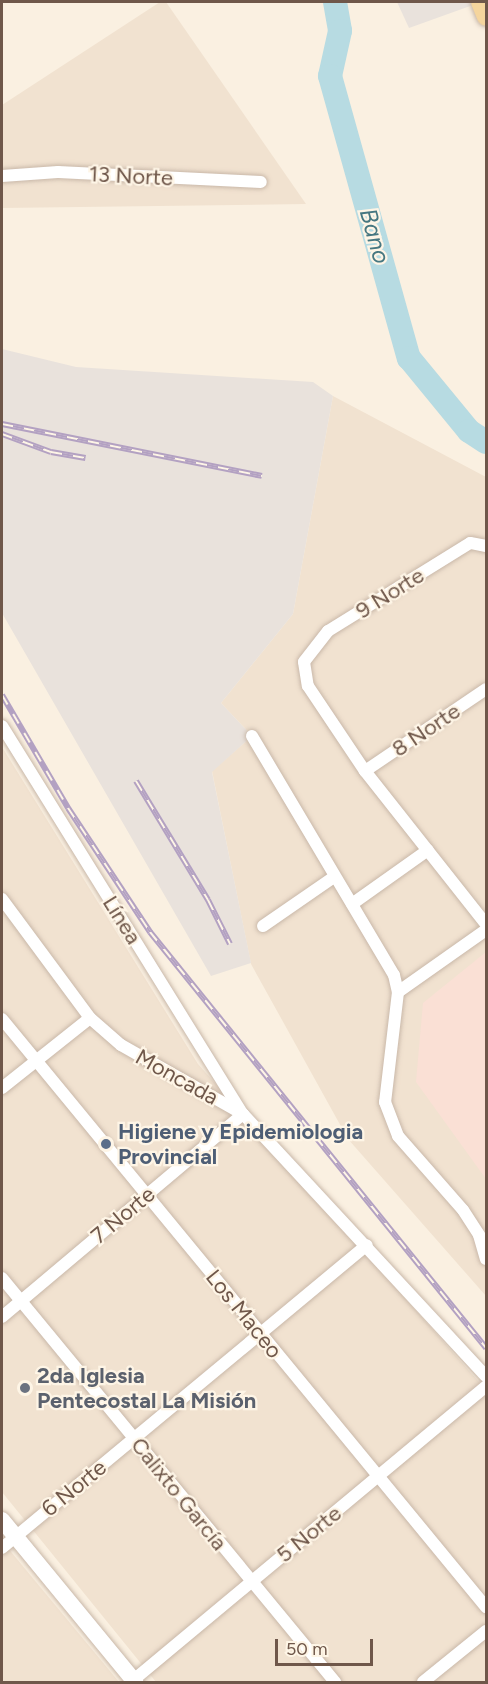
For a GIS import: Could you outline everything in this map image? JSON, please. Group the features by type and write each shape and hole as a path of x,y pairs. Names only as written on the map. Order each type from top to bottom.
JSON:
{"main road":[{"path":"480,2 486,17"},
{"path":"2,1520 133,1682"}],"street":[{"name":"13 Norte","path":"2,176 58,172 261,182"},
{"name":"9 Norte","path":"365,771 308,686 304,662 328,631 470,543 486,546"},
{"name":"8 Norte","path":"365,771 486,689"},
{"name":"Línea","path":"2,726 243,1114"},
{"path":"252,736 334,878 394,975 398,992 385,1102 398,1137 463,1210 479,1235 486,1259"},
{"path":"365,771 486,924"},
{"path":"352,904 428,850"},
{"path":"263,926 334,878"},
{"name":"Moncada","path":"2,899 90,1018 121,1045 243,1114 367,1245 486,1376"},
{"path":"398,992 486,930"},
{"path":"2,1088 90,1018"},
{"name":"Los Maceo","path":"2,1019 486,1607"},
{"name":"7 Norte","path":"2,1317 243,1114"},
{"name":"6 Norte","path":"2,1548 261,1336 367,1245"},
{"name":"Calixto García","path":"2,1278 335,1683"},
{"name":"5 Norte","path":"133,1682 486,1386"},
{"path":"423,1683 486,1631"}],"shaded area":[{"path":"160,2 166,2 306,204 2,208 2,105"},
{"path":"397,2 472,2 473,5 409,28"},
{"path":"2,349 76,367 313,382 333,396 293,614 221,703 252,736 212,772 251,963 211,976 2,613"},
{"path":"333,396 486,477 486,1296 348,1139 251,964 212,771 252,736 221,703 293,614"},
{"path":"2,747 198,1064 486,1390 486,1682 156,1682 2,1492"},
{"path":"486,952 486,1179 416,1082 423,1003"},
{"path":"2,1541 119,1682 2,1682"}],"waterway":[{"name":"Bano","path":"335,2 340,31 330,76 409,358 469,431 486,442"}],"railway":[{"path":"2,424 262,476"},
{"path":"2,434 51,452 85,458"},
{"path":"2,695 68,808 150,932 486,1348"},
{"path":"136,781 208,900 230,944"}],"place":[{"name":"Higiene y Epidemiologia Provincial","path":"106,1144"},
{"name":"2da Iglesia Pentecostal La Misión","path":"25,1388"}]}
